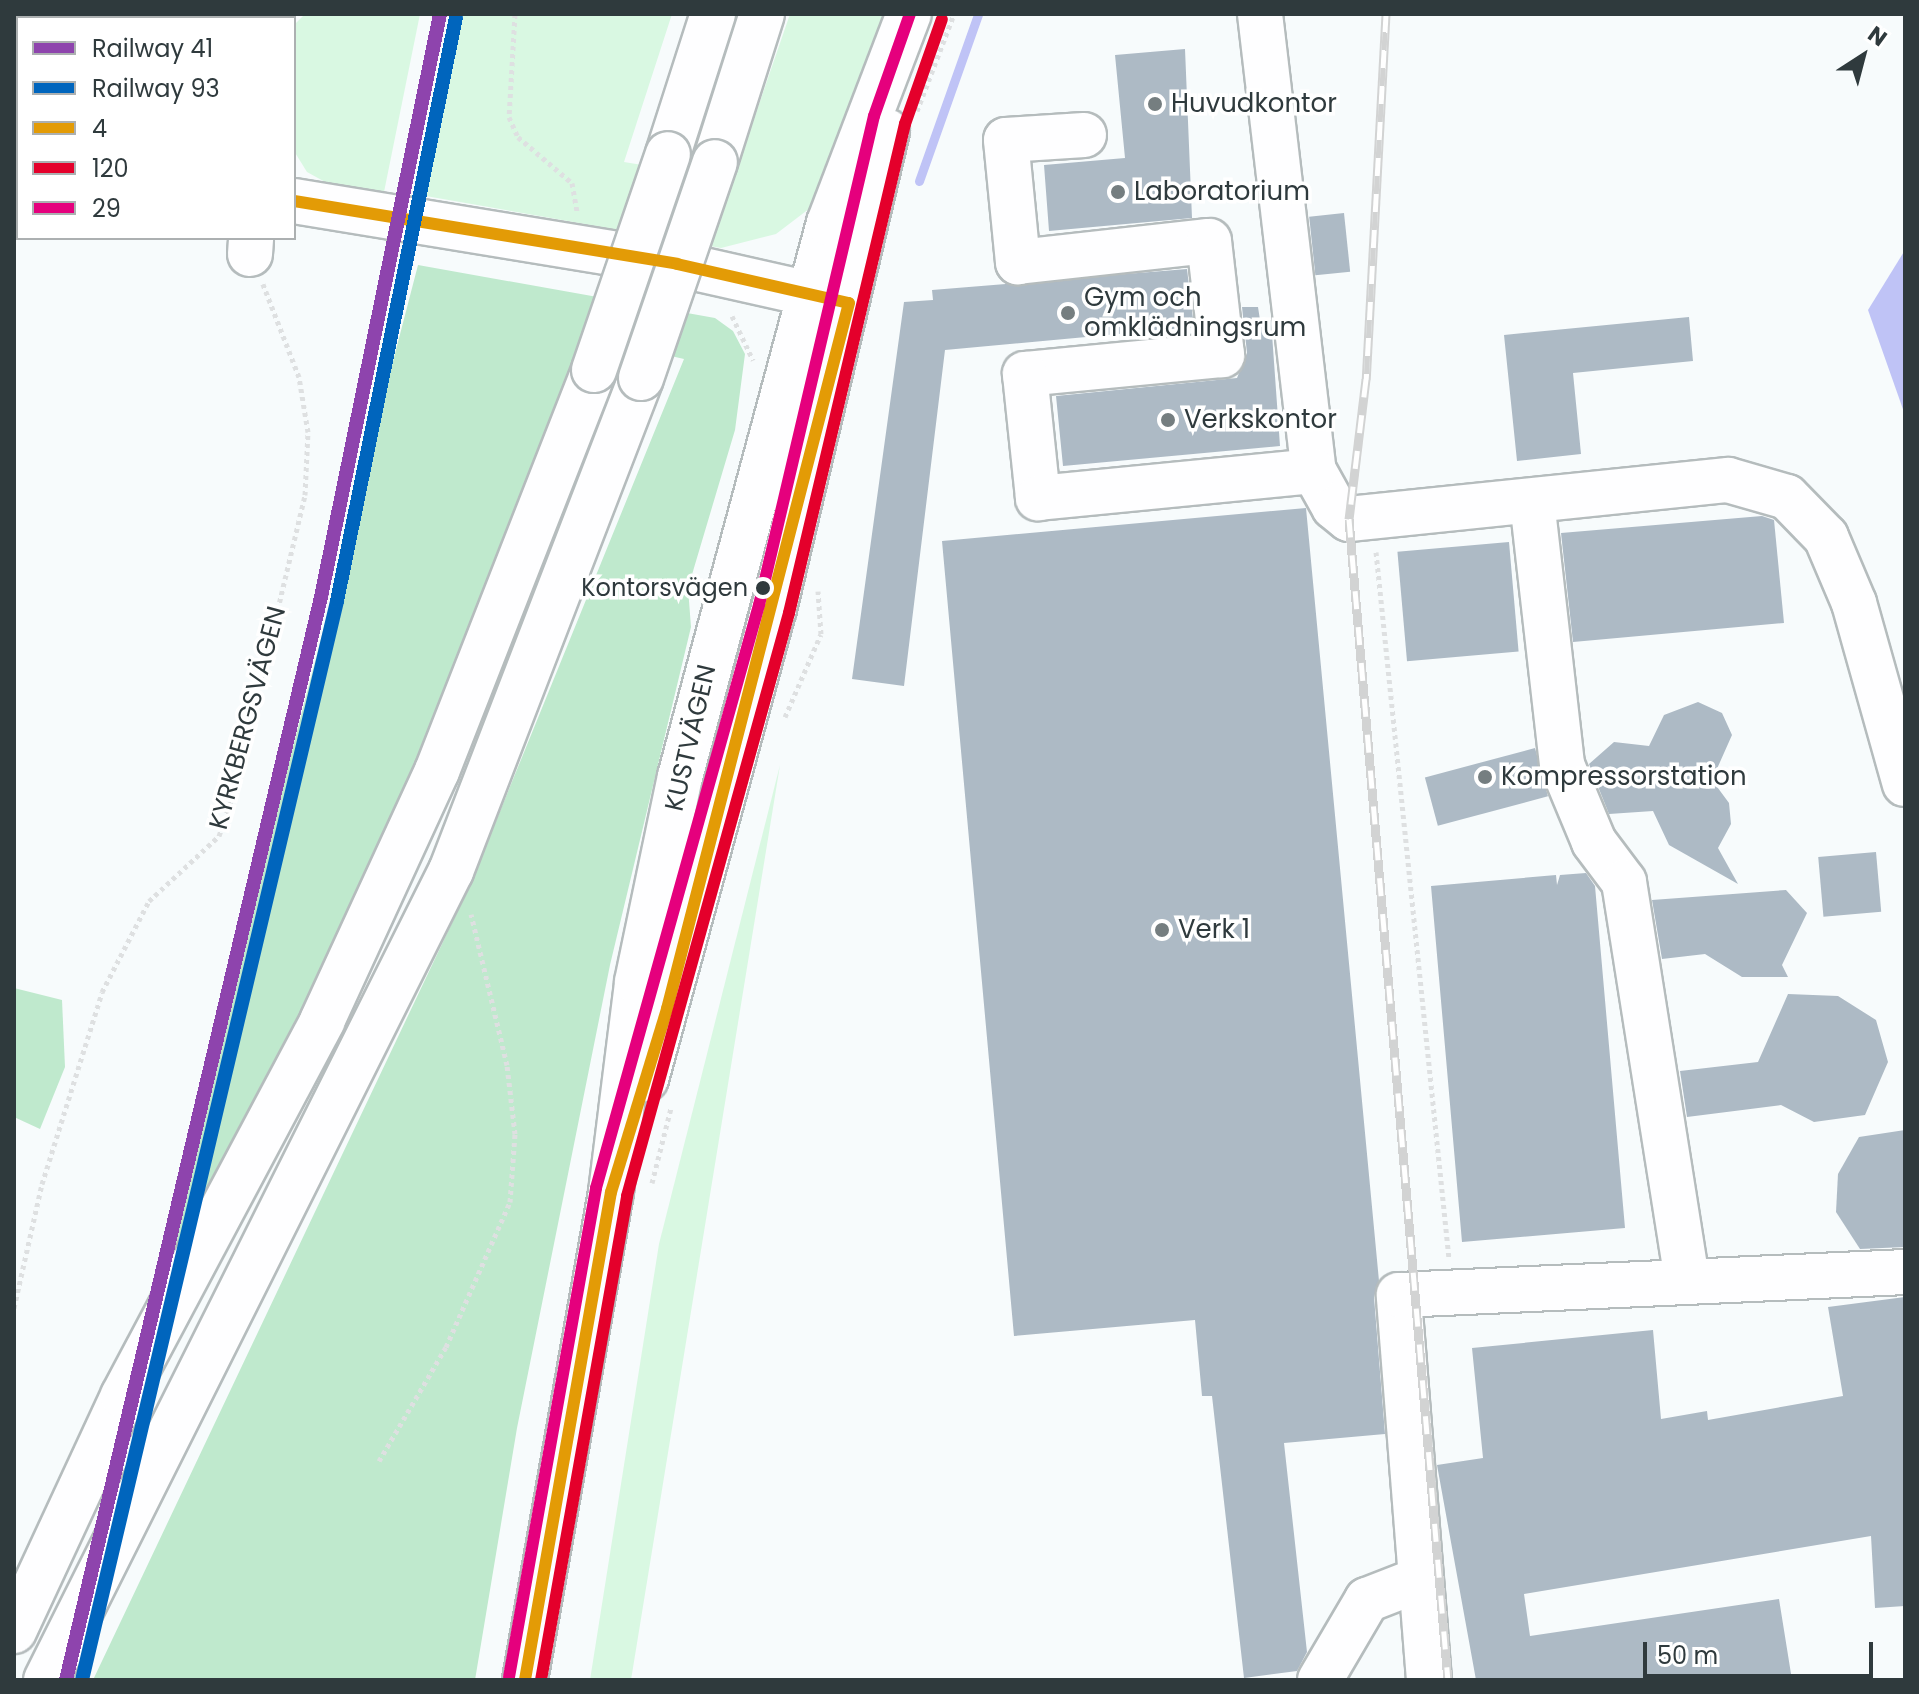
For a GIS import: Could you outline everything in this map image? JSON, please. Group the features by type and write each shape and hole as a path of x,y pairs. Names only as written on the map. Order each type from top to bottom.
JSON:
{"main road":[{"path":"14,1631 123,1396 322,1021 437,771 594,370 713,14"},
{"path":"46,1680 451,871 641,378 762,14"},
{"path":"829,298 909,14"},
{"path":"829,298 927,14"},
{"path":"1260,14 1314,471 1349,519 1728,480 1787,497 1826,537 1849,590 1905,784"},
{"path":"1084,135 1006,140 1018,262 1209,241 1222,355 1025,374 1038,498 1314,471"},
{"path":"296,201 578,249 829,298"},
{"name":"KUSTVÄGEN","path":"525,1680 611,1192 667,1009 829,298"},
{"path":"1532,501 1562,765 1594,842 1624,882 1687,1279"},
{"path":"1429,1680 1416,1581 1399,1295 1687,1279 1905,1272"},
{"path":"1320,1680 1367,1600 1416,1581"}],"path":[{"path":"515,14 509,117 518,137 572,183 578,249"},
{"name":"KYRKBERGSVÄGEN","path":"14,1308 102,992 127,934 149,901 219,836 305,495 308,432 299,377 250,246"},
{"path":"1364,552 1376,552 1453,1292"},
{"path":"379,1461 446,1347 510,1202 515,1134 507,1065 469,910"}],"green space":[{"path":"305,14 420,14 384,192 327,183 307,172 296,154 296,23"},
{"path":"456,14 672,14 624,162 733,180 790,14 896,14 818,202 776,234 721,248 420,195"},
{"path":"418,265 715,318 733,331 745,354 735,430 688,588 691,627 610,965 517,1428 475,1680 93,1680 470,885 684,359 593,338 418,775 308,1015 141,1332"},
{"path":"780,765 631,1680 590,1680 659,1244"},
{"path":"14,988 62,1000 65,1067 40,1129 14,1117"}],"water":[{"path":"1905,250 1905,415 1868,310"}],"building":[{"path":"1185,49 1192,218 1049,231 1044,165 1125,158 1115,55"},
{"path":"1344,213 1350,272 1315,275 1309,217"},
{"path":"1187,269 1194,327 945,350 904,686 852,679 904,302 933,300 932,290"},
{"name":"Verkskontor","path":"1242,307 1258,307 1260,320 1271,320 1280,446 1063,466 1056,396 1237,378 1247,353"},
{"path":"1689,317 1693,361 1573,373 1581,454 1517,461 1504,335"},
{"name":"Verk 1","path":"1306,508 1379,1281 1374,1297 1385,1434 1284,1443 1307,1652 1297,1671 1244,1678 1212,1396 1202,1396 1195,1320 1014,1336 942,541"},
{"path":"1762,516 1774,520 1784,623 1573,642 1561,533"},
{"path":"1509,542 1519,652 1407,661 1397,552"},
{"path":"1698,702 1722,713 1732,735 1712,780 1729,803 1731,824 1718,848 1738,884 1669,845 1653,811 1609,814 1589,764 1614,742 1649,746 1664,715"},
{"name":"Kompressorstation","path":"1535,748 1548,796 1438,826 1425,778"},
{"path":"1876,852 1881,912 1823,917 1818,857"},
{"path":"1586,873 1595,886 1625,1228 1462,1242 1431,886 1556,875 1557,885 1560,875"},
{"path":"1786,890 1807,913 1782,965 1788,977 1742,977 1705,954 1662,959 1652,900"},
{"path":"1788,994 1838,996 1876,1020 1888,1062 1865,1115 1814,1122 1781,1105 1687,1117 1680,1071 1758,1062"},
{"path":"1905,1130 1905,1247 1860,1249 1836,1212 1838,1174 1859,1137"},
{"path":"1905,1297 1905,1606 1875,1608 1871,1536 1524,1594 1530,1636 1779,1599 1792,1680 1476,1680 1437,1465 1483,1458 1472,1348 1653,1330 1661,1419 1707,1411 1708,1420 1843,1396 1828,1307"}],"waterway":[{"path":"919,181 978,14"}],"railway":[{"path":"1386,14 1366,379 1349,519 1448,1680"}],"rail line":[{"name":"41","path":"66,1680 321,597 440,14"},
{"name":"93","path":"82,1680 337,601 456,17"}],"transit line":[{"name":"29","path":"509,1677 596,1188 759,605 874,116 910,14"},
{"name":"120","path":"541,1680 627,1196 789,613 905,124 942,19"},
{"name":"4","path":"296,201 677,264 849,303 667,1009 611,1192 525,1680"}],"place":[{"name":"Huvudkontor","path":"1155,104"},
{"name":"Laboratorium","path":"1118,192"},
{"name":"Gym och omklädningsrum","path":"1068,313"},
{"name":"Verkskontor","path":"1168,420"},
{"name":"Kontorsvägen","path":"763,588"},
{"name":"Kompressorstation","path":"1485,777"},
{"name":"Verk 1","path":"1162,930"}]}
